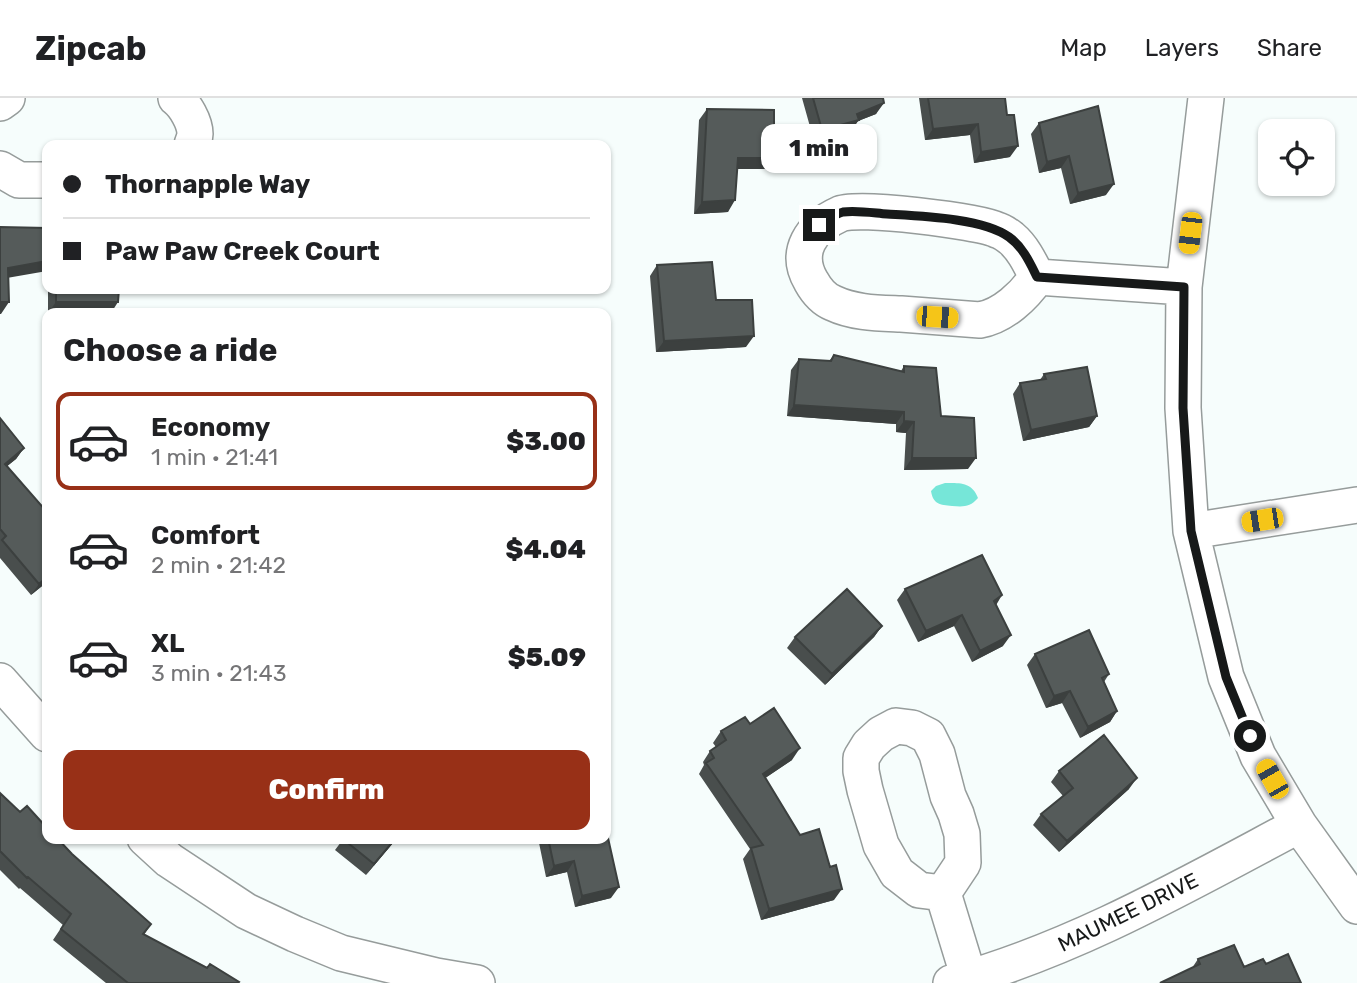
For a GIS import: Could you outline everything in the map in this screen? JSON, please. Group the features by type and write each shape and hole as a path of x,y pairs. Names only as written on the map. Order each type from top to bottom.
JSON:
{"street":[{"path":"0,103 7,98"},
{"path":"176,98 190,117 195,134 193,140"},
{"path":"1206,98 1184,287 1183,408 1191,531 1226,677 1258,756 1299,825 1357,905"},
{"path":"0,169 19,180 42,180"},
{"path":"842,212 870,212 937,218 998,230 1012,239 1025,254 1037,277 1029,289 991,318 980,320 867,312 831,303 816,290 803,259 807,243 819,225 842,212"},
{"path":"1037,277 1184,287"},
{"path":"1191,531 1357,505"},
{"path":"0,681 42,728"},
{"name":"MAUMEE DRIVE","path":"960,981 1012,974 1045,952 1142,908 1299,825"},
{"path":"167,845 246,911 341,953 477,983"},
{"path":"943,893 960,981"}],"shaded area":[{"path":"945,483 969,486 978,498 963,506 938,503 933,499 931,491"}],"building":[{"path":"813,98 883,98 884,103 857,114 859,120 822,130"},
{"path":"928,98 1005,98 1007,115 1014,115 1018,146 981,152 978,124 933,129"},
{"path":"1098,106 1114,184 1078,193 1069,156 1047,162 1039,123"},
{"path":"707,109 774,110 774,158 738,158 735,200 702,202"},
{"path":"0,227 42,228 42,262 8,268 9,302 0,302"},
{"path":"712,262 716,300 752,300 754,336 664,341 657,265"},
{"path":"56,294 119,294 118,302 56,302"},
{"path":"834,355 904,372 904,366 936,368 941,416 974,418 976,458 912,458 914,422 904,421 904,412 794,405 799,359 831,361"},
{"path":"1087,367 1097,416 1031,430 1020,383 1046,379 1044,374"},
{"path":"0,418 24,448 5,464 42,506 42,581 39,584 2,540 6,536 0,529"},
{"path":"982,555 1002,595 994,601 1011,635 980,651 962,615 926,631 905,589"},
{"path":"847,589 882,626 832,674 795,637"},
{"path":"1089,630 1109,674 1102,678 1117,711 1088,727 1070,691 1054,696 1035,654"},
{"path":"774,708 800,748 763,774 800,835 819,829 830,867 836,865 842,889 769,909 751,848 763,845 706,763 714,758 710,751 726,740 721,731 745,717 750,724"},
{"path":"1104,735 1137,778 1067,841 1041,814 1073,788 1059,771"},
{"path":"0,793 20,812 27,806 42,822 42,844 63,844 151,924 143,934 207,968 210,964 239,982 128,983 61,929 71,914 27,878 0,851"},
{"path":"349,844 391,844 374,864"},
{"path":"549,844 609,844 619,887 582,896 574,861 554,866"},
{"path":"1234,945 1244,967 1263,959 1266,964 1288,954 1301,983 1160,983 1200,964 1198,959"}],"route":[{"path":"819,225 842,212 870,212 979,225 998,230 1012,239 1025,254 1037,277 1184,287 1183,408 1191,531 1226,677 1250,736"}]}
